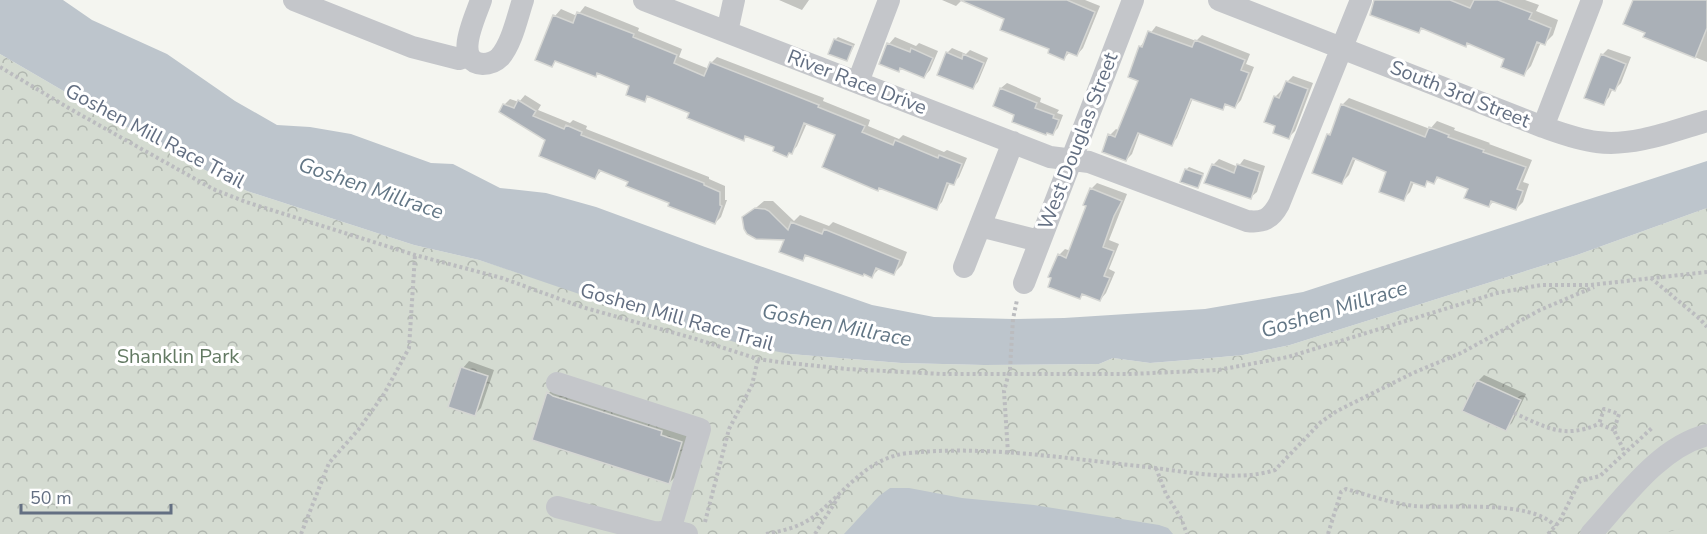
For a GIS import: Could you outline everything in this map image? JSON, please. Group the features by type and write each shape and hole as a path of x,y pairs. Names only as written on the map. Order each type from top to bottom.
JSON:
{"street":[{"path":"294,0 412,47 459,59 468,56"},
{"path":"481,0 467,39 468,56 473,62 481,64 497,60 505,50 523,0"},
{"name":"River Race Drive","path":"644,0 1050,157 1089,162 1246,221 1266,220 1274,214 1361,0"},
{"path":"727,32 734,0"},
{"path":"858,82 890,0"},
{"name":"West Douglas Street","path":"1024,282 1133,0"},
{"name":"South 3rd Street","path":"1219,0 1543,127 1598,143 1626,142 1707,121"},
{"path":"1543,127 1592,0"},
{"path":"964,267 1013,142"},
{"path":"980,226 1039,241"},
{"path":"557,383 700,429 687,529 657,533 558,507"},
{"path":"1591,534 1655,464 1683,445 1707,435"}],"path":[{"name":"Goshen Mill Race Trail","path":"0,67 213,189 246,202 415,255 492,276 582,307 758,358 847,369 942,374 1009,371 1131,374 1218,370 1288,357 1497,293 1541,285 1600,284 1707,272"},
{"path":"301,534 329,462 359,429 384,394 409,348 415,255"},
{"path":"1651,277 1707,327"},
{"path":"766,534 795,527 812,518 846,485 874,464 905,453 951,450 1008,453 1221,475 1275,471 1321,422 1337,411 1413,373 1461,353 1540,310 1600,284"},
{"path":"1008,453 1004,391 1009,371 1014,312"},
{"path":"687,529 712,488 729,429 752,385 758,358"},
{"path":"1599,424 1604,409 1619,414 1614,430"},
{"path":"1514,413 1560,431 1581,431 1599,424 1614,430 1625,453"},
{"path":"1548,534 1555,526 1580,481 1600,476 1653,427"},
{"path":"1156,468 1166,494 1181,518 1187,534"},
{"path":"815,534 846,485"},
{"path":"1328,534 1341,492 1346,489 1414,506 1539,514 1555,526"}],"green space":[{"name":"Shanklin Park","path":"0,54 103,114 247,191 414,245 479,260 686,327 790,354 901,363 984,365 1099,364 1113,358 1150,363 1243,355 1290,345 1577,255 1707,208 1707,534 0,534"},
{"path":"1707,522 1707,534 1660,534"}],"water":[{"name":"Goshen Millrace","path":"0,0 63,0 92,20 167,54 235,101 277,125 310,127 351,134 431,163 453,164 500,188 546,193 596,207 872,305 934,317 1064,318 1205,309 1303,292 1707,161 1707,208 1577,255 1290,345 1243,355 1150,363 1113,358 1099,364 984,365 901,363 790,354 752,347 635,313 479,260 414,245 247,191 103,114 0,54"},
{"path":"890,488 909,488 962,498 1034,505 1159,525 1168,528 1173,534 844,534 879,496"}],"building":[{"path":"960,0 1067,0 1095,12 1077,56 1067,52 1064,60 1048,53 1049,49 1000,30 1004,19"},
{"path":"1374,0 1450,0 1470,8 1474,0 1498,0 1532,13 1529,19 1551,28 1545,45 1537,42 1524,76 1501,67 1504,59 1467,43 1466,47 1421,28 1419,33 1370,15"},
{"path":"1633,0 1707,0 1707,28 1695,58 1643,37 1645,33 1623,24"},
{"path":"577,12 634,34 633,37 677,55 674,63 704,76 710,62 819,105 818,107 865,126 862,132 893,145 895,140 938,158 939,155 962,164 954,185 947,183 937,210 879,188 878,191 822,167 835,135 804,123 792,154 789,153 787,157 773,151 774,147 745,136 744,141 687,118 689,113 647,96 645,102 626,95 629,86 597,73 596,77 555,61 552,67 535,60 553,15 573,23"},
{"path":"1148,31 1192,47 1195,40 1245,60 1241,70 1249,73 1235,108 1225,104 1223,110 1191,99 1172,146 1138,133 1126,161 1102,152 1108,134 1115,137 1138,81 1128,77 1139,46 1142,47"},
{"path":"834,39 853,46 847,61 828,54"},
{"path":"887,43 910,52 911,48 933,58 924,78 900,68 899,72 879,64"},
{"path":"946,52 962,59 963,54 984,63 973,89 937,75"},
{"path":"1601,54 1626,64 1615,91 1610,89 1604,105 1584,98"},
{"path":"1286,81 1308,89 1289,139 1273,133 1275,126 1264,122 1274,96 1279,98"},
{"path":"1000,88 1037,103 1035,108 1054,115 1053,118 1059,120 1053,135 1047,133 1046,135 1012,122 1014,115 993,106"},
{"path":"518,100 536,111 533,116 564,129 566,125 582,132 581,135 704,183 720,192 720,205 722,206 715,224 668,206 669,203 626,186 628,182 599,170 595,179 539,156 545,140 499,112 503,104 514,108"},
{"path":"1341,104 1425,137 1429,127 1449,135 1448,137 1484,150 1483,152 1526,167 1517,189 1523,191 1516,210 1491,201 1489,207 1464,198 1468,189 1437,177 1434,184 1427,181 1425,187 1411,182 1404,201 1379,192 1386,172 1353,158 1342,184 1312,173 1327,134 1330,135"},
{"path":"1212,164 1234,173 1237,164 1260,172 1251,199 1204,183"},
{"path":"1185,169 1203,175 1198,188 1180,182"},
{"path":"1090,188 1122,201 1103,247 1114,251 1104,276 1110,278 1100,301 1082,294 1080,299 1048,287 1051,278 1048,277 1058,254 1066,258 1086,206 1083,205"},
{"path":"755,208 769,211 788,230 791,222 822,234 824,229 900,260 894,275 876,268 872,278 805,255 803,261 779,252 784,240 756,239 747,234 744,229 742,217"},
{"path":"461,367 488,376 475,416 448,407"},
{"path":"1477,380 1521,400 1506,431 1462,411"},
{"path":"547,392 553,396 662,431 661,435 682,442 669,484 532,440"}]}
